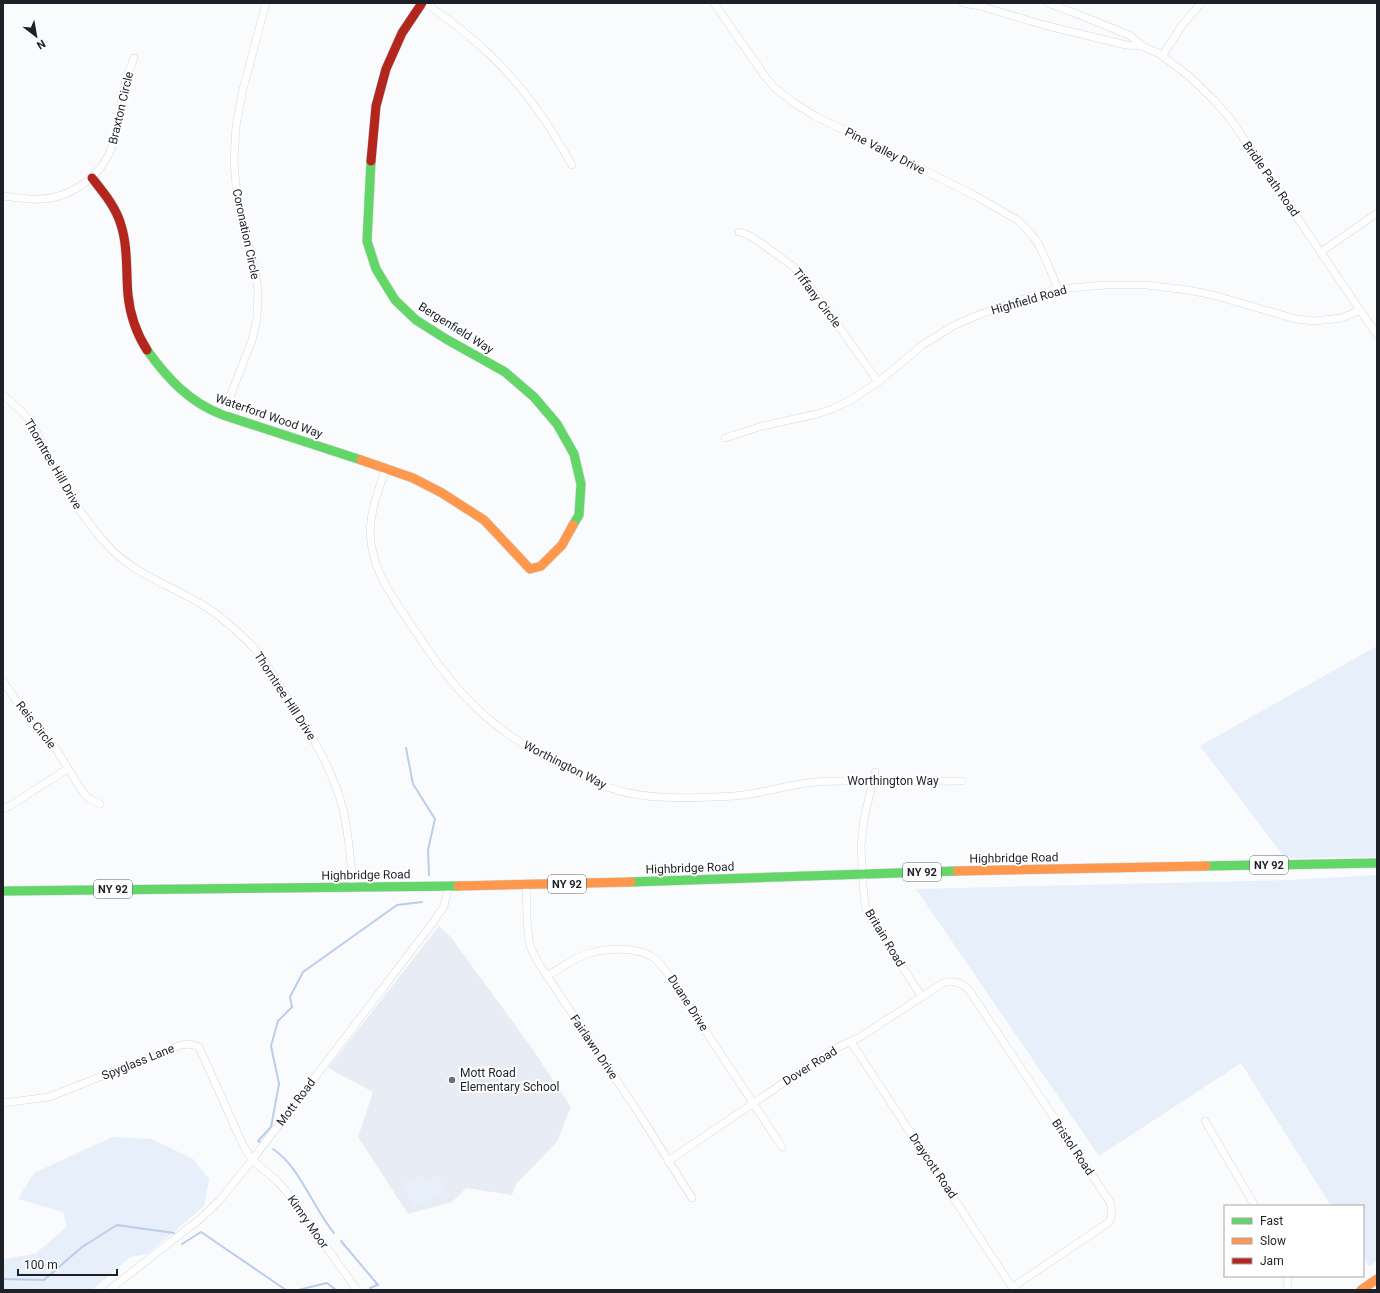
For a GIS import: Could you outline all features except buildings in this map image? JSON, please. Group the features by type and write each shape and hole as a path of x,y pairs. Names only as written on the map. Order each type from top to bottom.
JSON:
{"main road":[{"name":"Bergenfield Way","path":"423,3 402,33 386,69 376,106 369,189 367,241 376,269 395,300 416,320 446,339 505,372 534,397 557,424 574,454 581,484 578,515 562,545 541,566 530,569"},
{"name":"Waterford Wood Way","path":"92,178 116,212 121,225 124,240 130,307 140,339 171,380 190,398 206,408 224,416 413,478 442,493 484,520 530,569"},
{"name":"Highbridge Road","path":"3,891 526,885 945,871 1377,863"},
{"path":"1361,1290 1377,1279"}],"street":[{"name":"Coronation Circle","path":"224,416 252,340 257,318 258,290 254,265 237,199 234,160 236,126 243,89 266,3"},
{"path":"423,3 449,20 474,40 501,65 525,92 544,118 572,165"},
{"name":"Pine Valley Drive","path":"714,3 764,75 774,87 794,103 822,119 974,195 1019,221 1038,243 1058,289"},
{"name":"Bridle Path Road","path":"963,3 980,6 1044,25 1126,45 1142,46"},
{"name":"Bridle Path Road","path":"1048,3 1131,36 1142,46 1162,56 1190,77 1210,96 1230,119 1377,335"},
{"path":"1162,56 1183,24 1200,3"},
{"name":"Braxton Circle","path":"3,196 34,199 50,198 66,194 92,178 107,158 113,145 125,83 134,58"},
{"path":"1321,252 1377,213"},
{"name":"Tiffany Circle","path":"739,232 748,235 795,268 818,297 878,382"},
{"name":"Highfield Road","path":"725,438 762,426 817,414 832,409 851,400 878,382 924,344 953,326 978,315 1032,296 1058,289 1106,285 1146,285 1188,290 1213,295 1296,319 1314,320 1342,318 1360,310"},
{"name":"Thorntree Hill Drive","path":"3,394 19,408 32,423 58,476 83,516 111,550 144,575 195,600 214,613 255,649 298,714 325,759 342,808 349,840 353,887"},
{"name":"Worthington Way","path":"386,468 374,505 370,540 377,567 385,584 424,644 451,680 478,708 510,736 544,757 607,787 646,796 736,796 814,782 962,781"},
{"name":"Reis Circle","path":"3,681 33,724 56,749 80,788 88,798 100,804"},
{"path":"3,809 68,769"},
{"path":"863,874 861,846 864,819 875,772"},
{"name":"Britain Road","path":"863,874 865,906 872,921 922,997"},
{"name":"Fairlawn Drive","path":"526,885 530,946 547,976 692,1198"},
{"name":"Mott Road","path":"110,1290 200,1219 220,1200 434,921 444,906 450,886"},
{"name":"Duane Drive","path":"547,976 571,961 590,953 603,951 624,949 636,951 650,956 658,961 782,1147"},
{"name":"Dover Road","path":"668,1161 832,1050 860,1037 943,983 957,981"},
{"name":"Bristol Road","path":"957,981 969,990 1110,1202 1112,1210 1112,1217 1109,1222 1014,1288"},
{"name":"Draycott Road","path":"851,1042 1014,1288"},
{"name":"Spyglass Lane","path":"3,1103 49,1097 152,1058 181,1045 190,1044 199,1047 243,1145 252,1160"},
{"path":"1205,1121 1254,1205"},
{"name":"Kimry Moor","path":"252,1160 277,1181 287,1192 357,1290"},
{"path":"1287,1277 1288,1290"}],"shaded area":[{"path":"1377,646 1377,857 1285,858 1200,746"},
{"path":"1377,875 1377,1261 1369,1266 1364,1258 1364,1205 1330,1205 1241,1063 1099,1156 916,889 1291,880"},
{"name":"Mott Road Elementary School","path":"439,926 450,936 529,1044 571,1107 557,1142 516,1184 512,1195 466,1188 452,1202 408,1214 358,1137 373,1092 328,1068"},
{"path":"112,1137 152,1139 193,1159 209,1179 204,1206 147,1254 130,1257 92,1290 3,1290 3,1259 35,1254 67,1227 63,1212 18,1199 34,1173"},
{"path":"423,1175 426,1181 438,1175 447,1192 415,1208 403,1185"}],"waterway":[{"path":"406,748 413,784 435,819 428,850 429,875"},
{"path":"260,1142 258,1141 271,1127 279,1084 271,1046 278,1021 292,1007 290,997 303,972 397,905 422,902"},
{"path":"273,1149 283,1157 299,1177 326,1223 334,1233"},
{"path":"3,1279 44,1280 82,1247 117,1225 174,1233"},
{"path":"182,1244 201,1232 286,1290"},
{"path":"341,1241 378,1285"},
{"path":"298,1290 327,1283 336,1290"},
{"path":"370,1288 377,1285"}],"traffic: fast":[{"path":"371,161 367,241 376,269 395,300 416,320 446,339 505,372 534,397 557,424 574,454 581,484 579,515 573,525"},
{"path":"147,350 171,380 190,397 211,410 361,460"},
{"path":"1206,866 1377,863"},
{"path":"631,882 957,871"},
{"path":"3,891 458,886"}],"traffic: slow":[{"path":"361,460 413,478 442,493 484,520 530,569 541,566 562,545 573,525"},
{"path":"957,871 1206,866"},
{"path":"458,886 631,882"},
{"path":"1361,1290 1377,1279"}],"traffic: jam":[{"path":"371,161 376,106 386,69 402,33 422,3"},
{"path":"92,178 105,194 119,218 126,251 130,309 134,323 147,350"}],"place":[{"name":"Mott Road Elementary School","path":"452,1080"}]}
